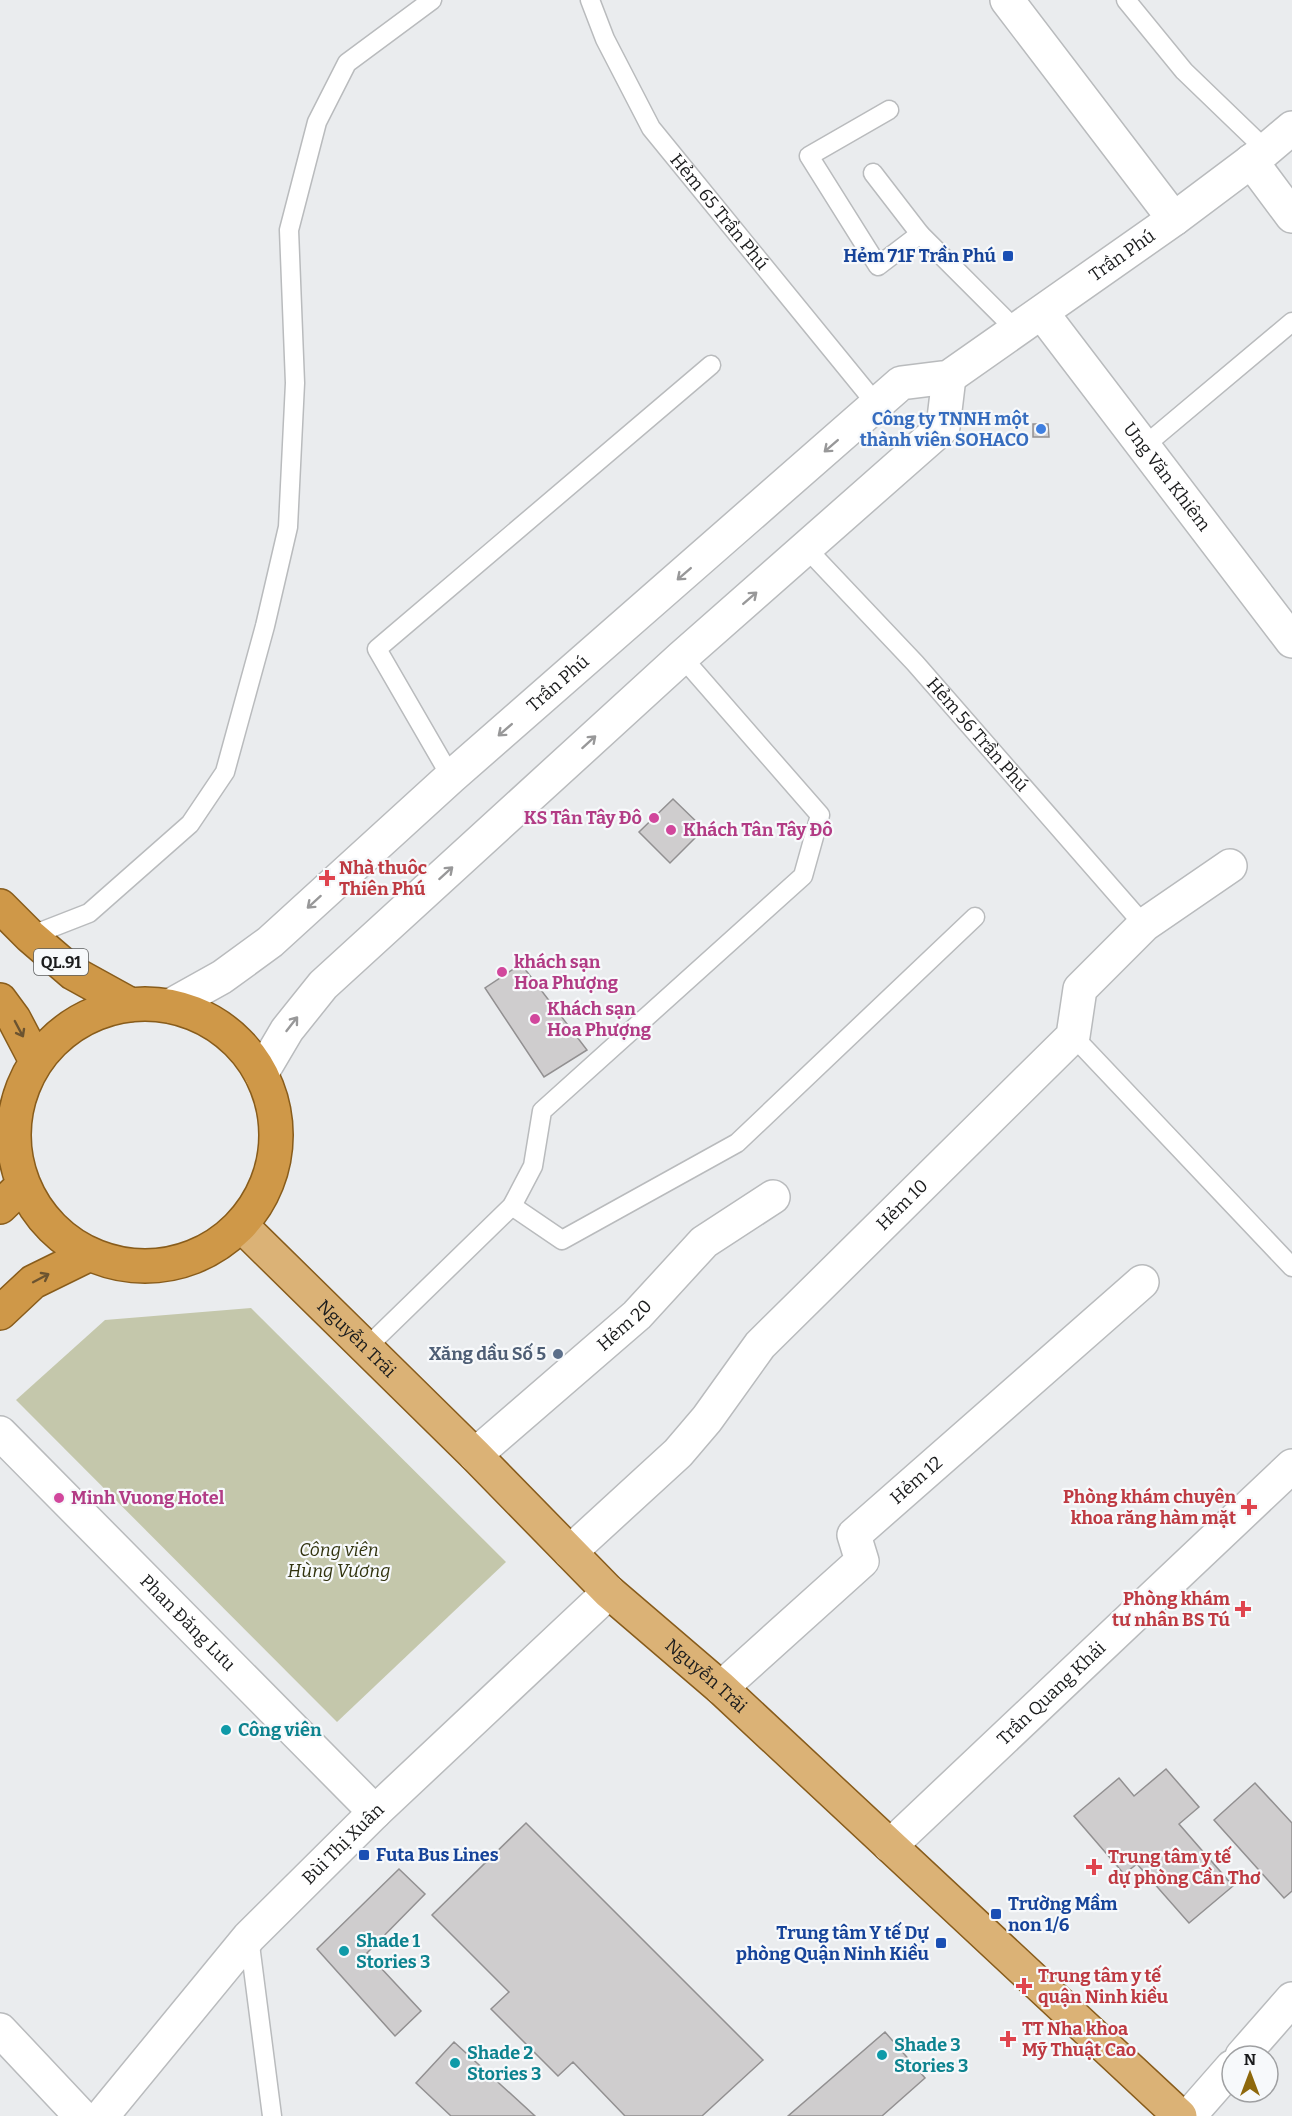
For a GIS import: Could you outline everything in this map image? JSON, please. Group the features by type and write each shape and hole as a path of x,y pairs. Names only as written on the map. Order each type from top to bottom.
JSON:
{"highway":[{"name":"QL.91","path":"0,906 30,936 73,973 131,1005"},
{"path":"0,999 14,1019 36,1061"},
{"path":"131,1005 170,1006 206,1019 239,1040 261,1074 274,1113 276,1153 264,1191 241,1225 208,1250 170,1264 129,1265 90,1254 62,1237 39,1214 11,1196 14,1154 13,1121 21,1090 36,1061 54,1038 93,1015 131,1005"},
{"path":"0,1313 33,1282 90,1254"}],"main road":[{"name":"Nguyễn Trãi","path":"241,1225 475,1455 609,1592 722,1688 1180,2116"}],"street":[{"path":"1007,0 1174,219"},
{"name":"Trần Phú","path":"170,1006 222,977 270,942 451,777 901,383 949,377 1174,219 1292,128"},
{"path":"1258,156 1292,216"},
{"name":"Ung Văn Khiêm","path":"1029,322 1143,447 1292,641"},
{"path":"261,1074 287,1030 323,985 682,657 807,549 943,426 949,377"},
{"path":"1072,1036 1080,989 1144,925 1230,866"},
{"name":"Hẻm 10","path":"570,1552 678,1453 707,1419 760,1345 1072,1036"},
{"name":"Hẻm 20","path":"475,1455 637,1315 704,1242 773,1197"},
{"name":"Hẻm 12","path":"722,1688 862,1561 854,1535 1142,1282"},
{"name":"Phan Đăng Lưu","path":"0,1433 375,1812"},
{"name":"Trần Quang Khải","path":"890,1846 1292,1466"},
{"name":"Bùi Thị Xuân","path":"102,2116 249,1937 375,1812 609,1592"},
{"path":"1253,2044 1292,1999"},
{"path":"0,2030 81,2116"},
{"path":"1189,2116 1220,2081"}],"lane":[{"path":"30,936 89,913 190,824 225,772 265,626 288,527 295,383 289,230 317,122 346,63 432,0"},
{"name":"Hẻm 65 Trần Phú","path":"590,0 605,39 651,128 877,405"},
{"path":"1126,0 1258,156"},
{"path":"889,110 809,156 878,266 920,234"},
{"path":"873,173 920,234 1029,322"},
{"path":"1143,447 1292,322"},
{"path":"451,777 377,649 711,365"},
{"name":"Hẻm 56 Trần Phú","path":"807,549 915,663 1144,925"},
{"path":"366,1348 512,1206 532,1166 542,1111 802,876 820,815 682,657"},
{"path":"512,1206 562,1240 737,1143 975,917"},
{"path":"1072,1036 1292,1267"},
{"path":"249,1937 272,2116"}],"green space":[{"name":"Công viên Hùng Vương","path":"251,1308 506,1562 337,1722 16,1400 105,1320"}],"building":[{"path":"1033,424 1048,424 1049,437 1033,437"},
{"name":"Khách Tân Tây Đô","path":"673,799 704,829 670,863 639,832"},
{"name":"Khách sạn Hoa Phượng","path":"521,964 587,1050 544,1077 485,988"},
{"path":"1166,1769 1199,1807 1179,1824 1233,1886 1189,1923 1137,1864 1124,1874 1074,1816 1119,1778 1134,1796"},
{"path":"1255,1783 1292,1823 1292,1891 1284,1898 1214,1820"},
{"path":"526,1823 763,2060 702,2116 625,2116 573,2062 558,2076 491,2009 509,1992 432,1915"},
{"name":"Shade 1 Stories 3","path":"399,1869 425,1894 367,1953 421,2011 395,2036 317,1949"},
{"name":"Shade 3 Stories 3","path":"885,2032 925,2078 882,2116 788,2116"},
{"name":"Shade 2 Stories 3","path":"454,2042 535,2116 451,2116 416,2083"}],"place":[{"name":"Hẻm 71F Trần Phú","path":"1008,256"},
{"name":"Công ty TNNH một thành viên SOHACO","path":"1041,429"},
{"name":"KS Tân Tây Đô","path":"654,818"},
{"name":"Khách Tân Tây Đô","path":"671,830"},
{"name":"Nhà thuôc Thiên Phú","path":"327,878"},
{"name":"khách sạn Hoa Phượng","path":"502,972"},
{"name":"Khách sạn Hoa Phượng","path":"535,1019"},
{"name":"Xăng dầu Số 5","path":"558,1354"},
{"name":"Minh Vuong Hotel","path":"59,1498"},
{"name":"Phòng khám chuyên khoa răng hàm mặt","path":"1249,1507"},
{"name":"Phòng khám tư nhân BS Tú","path":"1243,1609"},
{"name":"Công viên","path":"226,1730"},
{"name":"Futa Bus Lines","path":"364,1855"},
{"name":"Trung tâm y tế dự phòng Cần Thơ","path":"1094,1867"},
{"name":"Trường Mầm non 1/6","path":"996,1914"},
{"name":"Trung tâm Y tế Dự phòng Quận Ninh Kiều","path":"941,1943"},
{"name":"Shade 1 Stories 3","path":"344,1951"},
{"name":"Trung tâm y tế quận Ninh kiều","path":"1024,1986"},
{"name":"TT Nha khoa Mỹ Thuật Cao","path":"1008,2039"},
{"name":"Shade 3 Stories 3","path":"882,2055"},
{"name":"Shade 2 Stories 3","path":"455,2063"}]}
